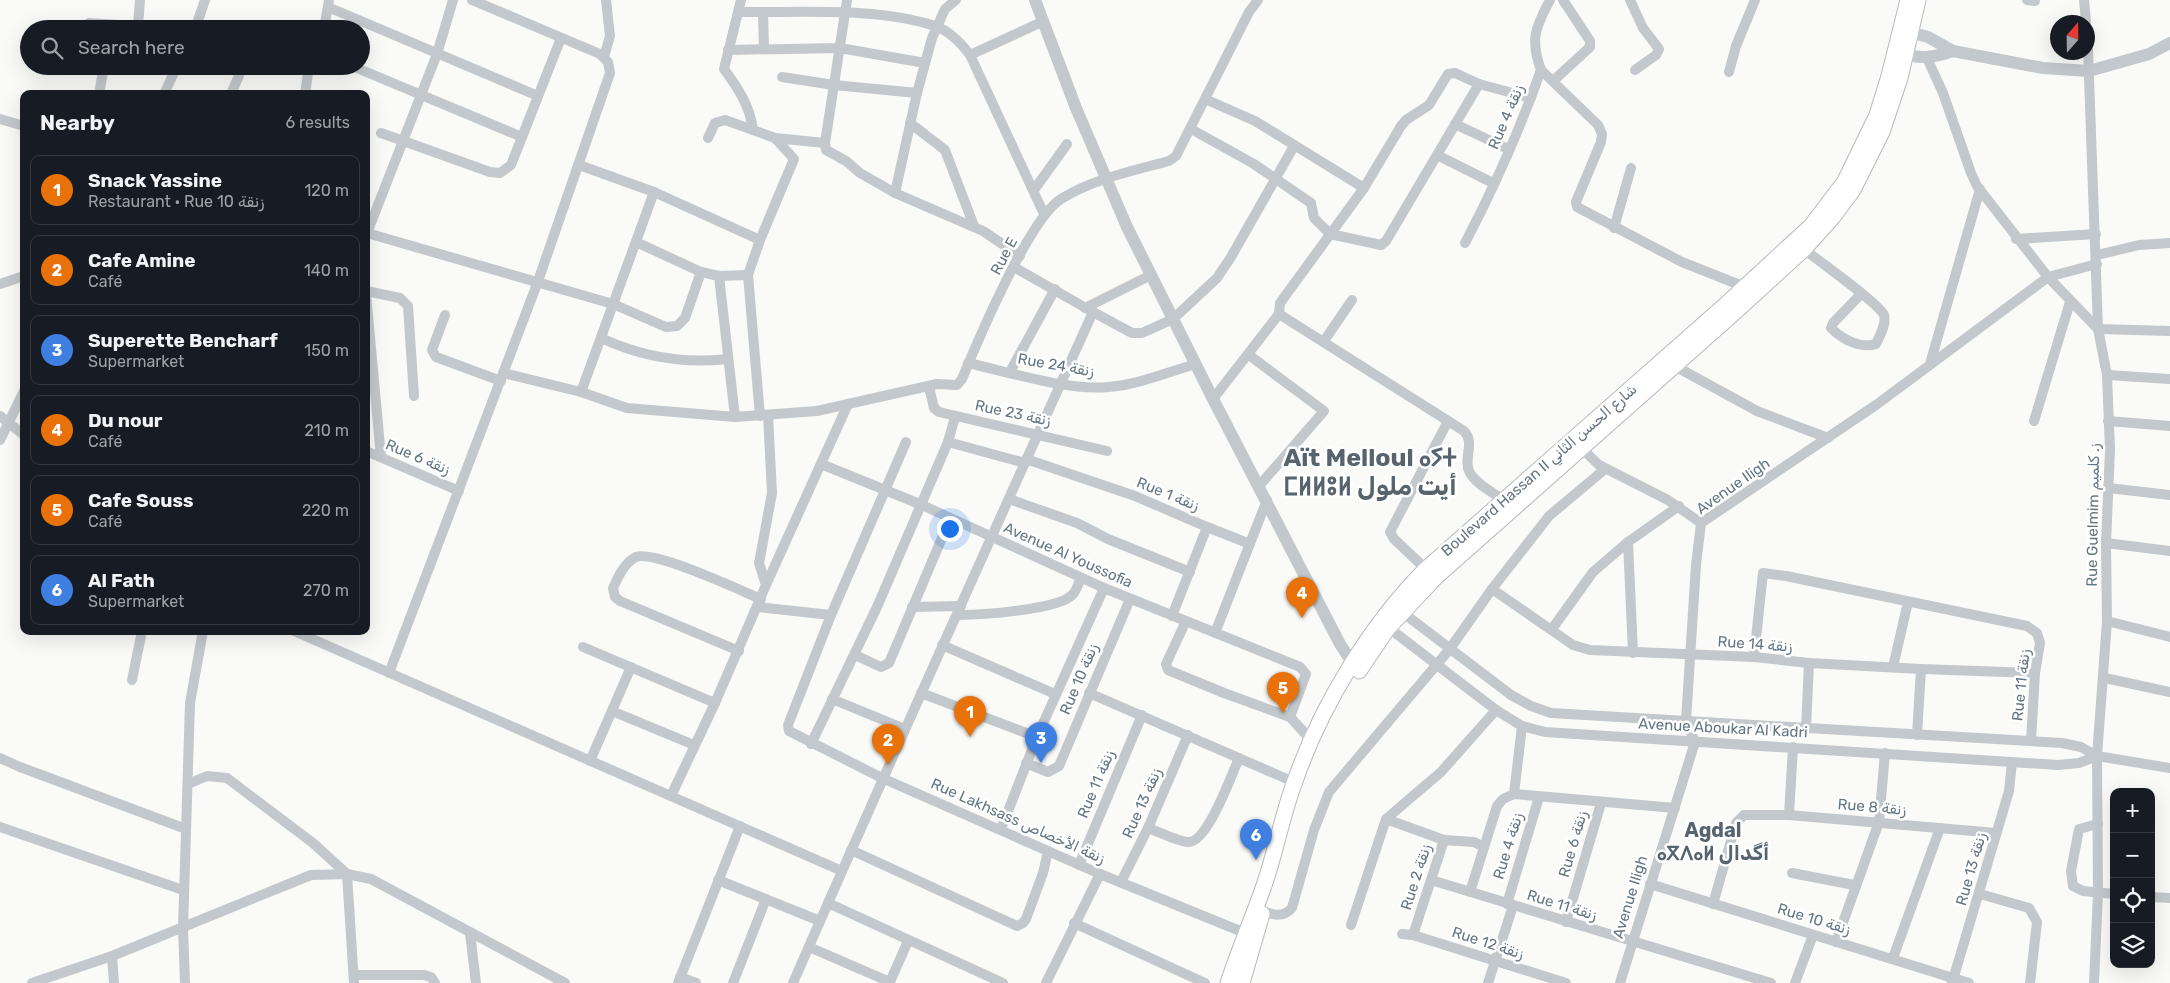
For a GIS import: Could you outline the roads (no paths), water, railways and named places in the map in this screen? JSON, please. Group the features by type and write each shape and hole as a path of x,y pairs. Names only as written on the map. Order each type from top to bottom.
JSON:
{"main road":[{"name":"Boulevard Hassan II شارع الحسن الثاني","path":"1906,31 1908,0"},
{"name":"Boulevard Hassan II شارع الحسن الثاني","path":"1228,983 1245,933 1262,894 1294,782 1312,741 1355,668 1384,624 1577,443 1669,362 1804,249 1833,217 1863,171 1882,132 1906,31 1918,0"},
{"name":"Boulevard Hassan II شارع الحسن الثاني","path":"1669,362 1811,226 1845,181 1877,115 1901,53"},
{"name":"Boulevard Hassan II شارع الحسن الثاني","path":"1398,609 1426,569 1504,501 1577,443"},
{"name":"Boulevard Hassan II شارع الحسن الثاني","path":"1242,983 1262,911 1302,785 1355,668"}],"street":[{"path":"138,20 140,0"},
{"path":"198,20 205,0"},
{"path":"370,223 437,54 453,0"},
{"path":"389,673 537,284 609,78 610,67 604,57 472,0"},
{"path":"604,57 610,36 606,0"},
{"path":"741,0 724,69 741,93 751,115 753,130"},
{"path":"847,0 825,147 830,153 846,160 867,178 895,193 974,226 1020,256"},
{"path":"895,193 917,93 936,26 945,9 956,0"},
{"path":"1035,0 1076,108 1151,275 1213,399 1355,668"},
{"name":"Rue E","path":"929,387 937,384 954,386 962,379 1014,267 1044,214 1062,199 1106,178 1169,161 1180,150 1249,12 1258,0"},
{"path":"1548,0 1535,31 1534,44 1541,70 1598,125 1602,134 1602,142 1576,205 1614,228 1682,262 1745,288"},
{"path":"1553,81 1590,47 1590,41 1563,0"},
{"path":"1630,0 1643,28 1659,50 1635,70"},
{"path":"1729,72 1736,46 1755,0"},
{"path":"2084,0 2085,15"},
{"path":"325,20 328,3 364,20"},
{"path":"738,12 845,12 936,26 959,41 970,55 1044,214"},
{"path":"763,12 764,49"},
{"path":"970,55 1044,21"},
{"path":"370,23 437,54 538,96"},
{"path":"1906,31 1938,41 1953,51 2043,68 2089,72 2149,54 2170,43"},
{"path":"381,133 490,172 500,173 511,165 561,38"},
{"path":"728,50 840,48 925,63"},
{"path":"1901,53 1927,58 1953,51"},
{"path":"1927,58 1943,93 1971,173 1980,189 2016,239 2070,302 2098,329 2170,331"},
{"name":"Rue Guelmim ز. كلميم","path":"2088,60 2098,329 2106,375 2110,450 2106,543 2108,621 2105,678 2097,756 2098,893 2094,983"},
{"name":"Rue 4 زنقة","path":"1465,243 1484,207 1508,149 1521,125 1541,70"},
{"path":"1213,399 1279,314 1280,303 1364,188 1400,126 1429,105 1448,74 1455,73 1479,84 1531,98"},
{"path":"370,74 522,137"},
{"path":"100,90 102,75"},
{"path":"166,90 173,75"},
{"path":"233,90 239,75"},
{"path":"305,90 307,75"},
{"path":"782,77 834,85 917,93"},
{"path":"1190,129 1254,164 1276,181 1311,203 1314,218 1330,234 1382,244 1479,84"},
{"path":"1205,98 1242,114 1364,188"},
{"path":"0,120 20,125"},
{"path":"708,138 715,123 725,120 775,138 825,143"},
{"path":"910,123 945,150 974,226"},
{"path":"1455,124 1508,149"},
{"path":"766,585 759,563 772,493 748,275 760,240 794,159 775,138"},
{"path":"1034,190 1067,144"},
{"path":"1014,267 1089,310 1137,333 1173,319 1217,278 1276,181 1294,146"},
{"path":"1437,155 1493,183"},
{"path":"579,164 654,192 760,240"},
{"path":"1614,228 1631,168"},
{"path":"1930,364 1980,189"},
{"path":"582,392 654,192"},
{"path":"370,234 537,284 613,304 666,327 677,326 684,318 701,272"},
{"path":"2016,239 2096,234"},
{"path":"636,242 701,272 719,276 748,275"},
{"name":"Avenue Iligh","path":"1620,983 1631,942 1695,742 1686,721 1692,656 1696,564 1702,523 1828,438 2048,277 2139,245 2170,243"},
{"path":"1804,249 1879,308 1884,314 1885,321 1876,344 1868,346 1838,335 1831,328 1833,323 1861,294"},
{"path":"793,983 882,778 1061,383 1089,310 1151,275"},
{"path":"719,276 735,417"},
{"path":"0,284 20,277"},
{"path":"1010,372 1055,289"},
{"path":"370,293 400,298 408,306 414,396"},
{"path":"1324,341 1352,300"},
{"path":"2034,421 2070,302"},
{"path":"1279,314 1324,341 1468,435 1468,466 1471,475 1504,501"},
{"path":"445,315 432,350 436,357 502,377 582,392 627,408 735,417 764,416 816,411 929,387"},
{"path":"370,336 381,457"},
{"path":"601,338 628,351 655,356 711,361 727,359"},
{"path":"1249,355 1324,412 1259,486"},
{"path":"1669,362 1757,411 1828,438"},
{"name":"Rue 24 زنقة","path":"968,364 1061,383 1109,387 1196,364"},
{"path":"2106,375 2170,379"},
{"name":"Rue 23 زنقة","path":"929,387 934,408 955,417 1038,433 1107,451"},
{"path":"0,440 20,400"},
{"path":"672,796 739,651 766,585 848,404"},
{"path":"0,416 20,432"},
{"path":"811,744 832,698 855,655 922,506 948,442 955,417"},
{"path":"1426,569 1394,539 1390,532 1448,421"},
{"path":"2108,421 2170,426"},
{"path":"739,651 620,601 615,597 613,588 628,563 633,558 644,556 665,560 759,603 831,615 906,442"},
{"name":"Rue 1 زنقة","path":"948,442 1026,461 1135,496 1207,527 1172,616"},
{"path":"1577,443 1605,469 1630,479 1679,506 1702,523"},
{"name":"Rue 6 زنقة","path":"370,453 459,491"},
{"name":"Avenue Al Youssofia","path":"821,464 922,506 1104,588 1304,670 1306,674 1290,717"},
{"path":"1262,911 1276,916 1288,913 1292,908 1314,830 1329,792 1450,650 1492,589 1548,516 1605,469"},
{"path":"2108,488 2170,495"},
{"path":"1009,498 1077,523 1108,539 1190,572"},
{"path":"1215,633 1267,500"},
{"path":"1552,629 1593,572 1628,542 1679,506"},
{"path":"855,655 881,667 889,663 950,519"},
{"path":"1207,527 1250,544"},
{"path":"1628,542 1633,653"},
{"path":"2106,543 2170,551"},
{"path":"1754,657 1763,574 1786,576 1908,602 1893,667"},
{"path":"912,607 994,614 1063,601 1074,593 1081,578"},
{"name":"Rue 10 زنقة","path":"1001,829 1055,694 1104,588"},
{"name":"Rue 14 زنقة","path":"1492,589 1581,649 1692,656 1754,657 1809,663 1921,669 2035,673"},
{"name":"Rue 10 زنقة","path":"1026,763 1048,772 1057,768 1130,599"},
{"name":"Rue 11 زنقة","path":"1908,602 2026,626 2037,633 2040,643 2035,673 2031,742"},
{"name":"Avenue Aboukar Al Kadri","path":"1398,609 1516,698 1541,710 2072,745 2097,756 2170,768"},
{"name":"Rue Lakhsass زنقة الأخصاص","path":"831,615 788,725 789,731 811,744 882,778 1100,874 1245,933"},
{"path":"1186,621 1166,664 1168,670 1224,694 1290,717 1312,741"},
{"path":"2108,621 2170,637"},
{"name":"Avenue Aboukar Al Kadri","path":"1384,624 1436,666 1496,710 1522,726 1545,732 2068,765 2097,756"},
{"path":"132,680 141,635"},
{"path":"185,983 183,890 190,703 202,635"},
{"path":"303,635 842,871"},
{"path":"942,646 1055,694"},
{"path":"583,647 715,703"},
{"path":"1806,728 1809,663"},
{"path":"590,761 631,667"},
{"path":"1917,735 1921,669"},
{"path":"2105,678 2170,692"},
{"path":"1089,692 1294,782"},
{"path":"921,693 1037,737"},
{"path":"832,698 905,729"},
{"path":"1351,925 1386,819 1441,772 1496,710"},
{"path":"612,711 694,745"},
{"name":"Rue 11 زنقة","path":"1079,865 1142,715"},
{"path":"1514,794 1522,726"},
{"name":"Rue 13 زنقة","path":"1121,882 1148,828 1188,735"},
{"path":"1789,815 1793,747"},
{"path":"1836,942 1854,885 1878,822 1884,753"},
{"path":"0,758 186,829"},
{"path":"1148,828 1188,842 1198,839 1208,827 1239,758"},
{"name":"Rue 13 زنقة","path":"1953,981 2010,791 2012,762"},
{"path":"188,784 207,776 227,778 313,843 347,874 355,979 424,976 432,977 435,983"},
{"path":"1470,892 1497,806 1504,799 1514,794 1675,808"},
{"name":"Rue 4 زنقة","path":"1510,905 1539,797"},
{"name":"Rue 6 زنقة","path":"1566,922 1601,803"},
{"name":"Rue 8 زنقة","path":"1713,904 1736,823 1744,815 1789,815 1996,833"},
{"path":"1386,819 1444,840"},
{"path":"2098,824 2079,829 2071,871 2074,888 2110,894"},
{"path":"696,983 679,980 740,826"},
{"path":"0,827 183,890"},
{"path":"1893,958 1940,828"},
{"name":"Rue 2 زنقة","path":"1414,935 1444,840 1474,842 1484,847"},
{"path":"851,850 1017,926 1026,919 1048,851"},
{"path":"1792,873 1854,885"},
{"path":"32,983 112,956 311,874 347,874 371,879 470,933 547,979 565,983"},
{"path":"1046,983 1074,923 1100,874"},
{"path":"718,880 820,920"},
{"name":"Rue 11 زنقة","path":"1430,880 1771,983"},
{"name":"Rue 10 زنقة","path":"1650,884 1893,958 1953,981 1969,983"},
{"path":"1980,894 2030,908 2034,914 2036,922 2030,983"},
{"path":"2155,897 2170,898"},
{"path":"733,983 766,899"},
{"path":"828,903 987,980 1003,983"},
{"path":"1488,983 1510,905"},
{"path":"1074,923 1205,983"},
{"path":"470,933 476,983"},
{"name":"Rue 12 زنقة","path":"1402,934 1414,935 1552,981 1566,983"},
{"path":"1795,983 1813,935"},
{"path":"809,946 890,983 908,941"},
{"path":"112,956 114,983"}],"place":[{"name":"Du nour","path":"1302,618"},
{"name":"Cafe Souss","path":"1283,713"},
{"name":"Snack Yassine","path":"970,737"},
{"name":"Superette Bencharf","path":"1041,763"},
{"name":"Cafe Amine","path":"888,765"},
{"name":"Al Fath","path":"1256,860"}],"district":[{"name":"Aït Melloul ⴰⵢⵜ ⵎⵍⵍⵓⵍ أيت ملول","path":"1370,472"},
{"name":"Agdal ⴰⴳⴷⴰⵍ أگدال","path":"1713,842"}]}
